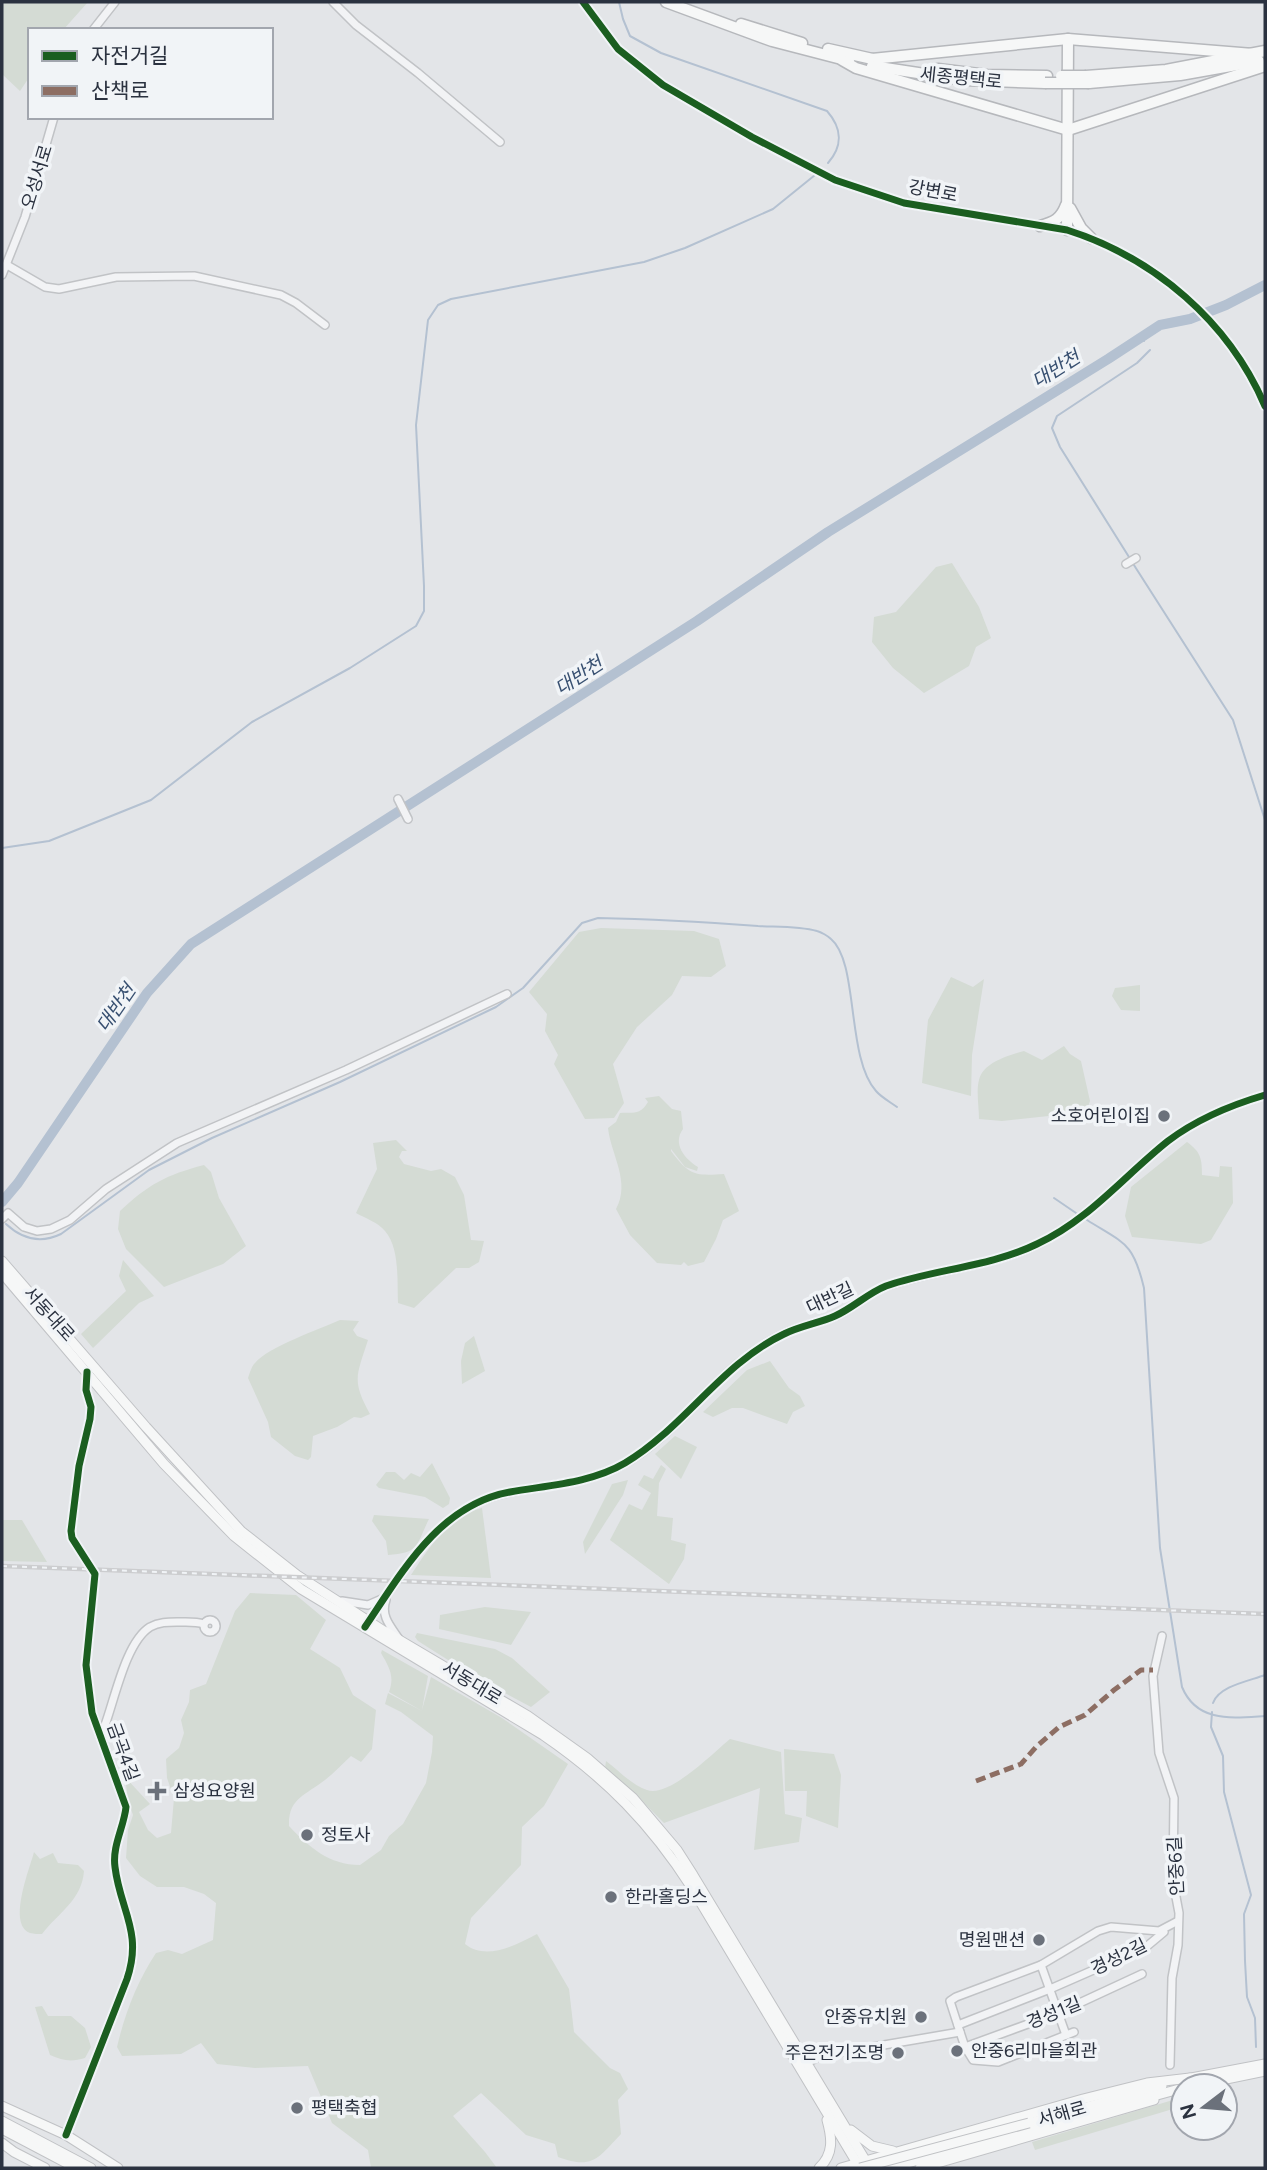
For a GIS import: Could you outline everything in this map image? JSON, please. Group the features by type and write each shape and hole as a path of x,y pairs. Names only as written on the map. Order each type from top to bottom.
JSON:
{"highway":[{"name":"세종평택로","path":"666,2 772,41 842,60 964,80 1180,75 1265,60"},
{"name":"세종평택로","path":"683,2 765,32 872,59 987,75 1046,80"},
{"path":"1067,230 1068,39"},
{"path":"872,59 1068,39 1253,54"},
{"name":"세종평택로","path":"1087,79 1166,70 1265,51"},
{"path":"842,60 856,68 1068,130 1265,66"},
{"path":"1040,226 1056,221 1063,213 1067,199"},
{"path":"1067,199 1075,220 1091,238"}],"main road":[{"name":"서동대로","path":"2,1261 154,1436 241,1531 368,1625 574,1756 630,1805 680,1869 825,2112 863,2166"},
{"name":"서동대로","path":"2,1273 164,1464 234,1536 301,1589 400,1640 528,1716 565,1741 633,1798 688,1867 844,2124 863,2166"},
{"name":"서해로","path":"1236,2072 1265,2064"},
{"name":"서해로","path":"1239,2076 1265,2071"},
{"path":"841,2168 863,2166 901,2151 1083,2099 1147,2083 1169,2083"},
{"name":"서해로","path":"889,2168 1030,2126 1169,2090"},
{"name":"서해로","path":"863,2166 1169,2092"},
{"path":"920,2168 1169,2093"},
{"path":"2,2106 66,2135 118,2168"},
{"path":"819,2168 827,2159 831,2148 825,2112"},
{"path":"2,2121 91,2168"},
{"path":"844,2124 872,2146 901,2151"},
{"path":"2,2129 76,2168"},
{"path":"2,2143 13,2152 45,2168"}],"street":[{"path":"95,28 115,2"},
{"path":"333,2 356,25 500,142"},
{"name":"강변로","path":"583,2 618,49 663,85 752,137 835,180 904,203 1067,230 1091,238 1134,260 1179,291 1213,323 1242,363 1265,406"},
{"name":"오성서로","path":"2,275 25,217 53,119"},
{"path":"7,265 45,287 59,289 116,277 194,276 281,295 325,325"},
{"path":"398,799 408,819"},
{"path":"2,1219 8,1213 24,1227 37,1231 51,1229 70,1220 116,1182 177,1143 346,1070 507,994"},
{"name":"대반길","path":"368,1625 404,1578 422,1547 453,1516 484,1499 585,1479 625,1463 649,1446 757,1349 785,1333 835,1316 883,1287 1035,1245 1072,1224 1171,1139 1235,1104 1265,1095"},
{"name":"금곡4길","path":"66,2135 134,1955 134,1939 115,1869 116,1845 124,1824 125,1807 92,1713 86,1665 95,1574 72,1538 71,1531 79,1466 90,1419 86,1390 88,1372"},
{"path":"335,1600 363,1605 386,1599 386,1618 400,1640"},
{"path":"100,1732 105,1725 125,1665 144,1632 152,1626 166,1622 204,1624"},
{"name":"안중6길","path":"1162,1636 1153,1670 1159,1753 1174,1798 1173,1881 1178,1897 1178,1945 1172,1978 1170,2065"},
{"name":"경성2길","path":"1178,1921 1146,1947 959,2028 950,2001 1041,1965 1098,1931 1111,1927 1159,1931 1178,1921"},
{"path":"1041,1965 1066,2035 1074,2032"},
{"name":"경성1길","path":"1066,2035 999,2062 973,2060 965,2047 1058,2012 1142,1975"},
{"path":"799,2068 831,2054 959,2028 965,2047"}],"shaded area":[{"path":"2,2 88,2 65,28 28,28 28,79 20,91 2,74"},
{"path":"952,563 979,607 991,638 976,647 969,666 924,693 893,668 872,642 874,617 896,612 936,567"},
{"path":"601,928 694,931 719,939 726,966 711,977 682,976 672,995 637,1027 613,1064 624,1103 614,1118 585,1119 554,1064 558,1055 545,1031 547,1014 529,992 579,932"},
{"path":"951,977 973,987 984,979 972,1055 971,1096 922,1083 928,1020"},
{"path":"1140,985 1140,1011 1121,1010 1112,996 1115,988"},
{"path":"1064,1046 1081,1061 1090,1101 1086,1112 1002,1121 979,1119 978,1084 986,1068 998,1060 1024,1051 1042,1060"},
{"path":"659,1096 672,1109 681,1111 683,1129 679,1146 698,1167 697,1171 685,1167 699,1174 724,1174 739,1211 723,1220 704,1262 688,1266 684,1262 681,1265 657,1263 630,1235 616,1209 622,1189 608,1128 616,1122 620,1113 639,1111 648,1102 645,1098"},
{"path":"396,1140 407,1151 402,1151 399,1157 404,1164 431,1171 441,1169 455,1177 464,1195 471,1240 484,1241 479,1262 469,1268 456,1268 414,1308 398,1303 397,1266 390,1238 379,1226 356,1213 377,1169 373,1143"},
{"path":"1187,1142 1200,1156 1202,1175 1219,1177 1220,1166 1232,1167 1233,1203 1211,1240 1201,1244 1132,1237 1125,1216 1131,1187"},
{"path":"204,1165 211,1172 219,1198 246,1246 223,1264 164,1287 126,1249 118,1229 120,1211 159,1182"},
{"path":"123,1260 154,1296 139,1303 93,1348 81,1334 126,1291 119,1276"},
{"path":"340,1320 359,1321 353,1330 357,1336 368,1340 358,1385 370,1414 361,1418 354,1417 313,1436 311,1457 308,1460 295,1456 271,1437 268,1422 248,1378 254,1365 271,1351"},
{"path":"474,1336 485,1371 462,1384 461,1361 465,1343"},
{"path":"770,1361 789,1388 800,1396 805,1406 793,1412 787,1424 743,1408 732,1408 713,1417 703,1412 747,1370"},
{"path":"675,1436 697,1447 681,1479 655,1454"},
{"path":"432,1463 450,1498 449,1504 443,1508 425,1497 379,1488 376,1485 386,1472 395,1472 404,1480 411,1473 420,1477"},
{"path":"661,1465 666,1469 659,1483 657,1516 673,1518 671,1540 686,1544 684,1559 669,1584 610,1540 629,1504 642,1510 651,1493 638,1485 644,1475 653,1479"},
{"path":"628,1480 623,1495 585,1554 583,1542 612,1484"},
{"path":"482,1508 491,1578 411,1575 440,1535 460,1518"},
{"path":"374,1515 429,1519 412,1550 388,1555 386,1541 372,1521"},
{"path":"2,1520 22,1520 47,1562 2,1561"},
{"path":"250,1593 296,1595 326,1620 310,1649 340,1668 353,1695 376,1710 372,1749 361,1762 351,1756 300,1798 289,1817 289,1826 312,1848 329,1858 360,1865 381,1850 389,1836 403,1824 426,1783 433,1736 401,1712 385,1704 388,1693 422,1711 389,1692 391,1676 382,1650 428,1676 422,1710 431,1677 502,1718 568,1764 544,1806 522,1827 521,1865 471,1918 465,1944 482,1951 501,1950 537,1934 569,1989 574,2032 610,2068 620,2073 628,2089 618,2100 621,2134 594,2159 579,2162 558,2157 555,2144 526,2135 481,2093 453,2116 497,2168 371,2168 368,2150 332,2123 308,2066 255,2068 217,2064 201,2043 181,2054 122,2056 117,2047 124,2022 132,1998 149,1964 156,1953 168,1950 182,1954 213,1940 216,1903 204,1894 184,1887 157,1887 140,1876 126,1858 128,1830 133,1815 125,1777 150,1804 139,1812 148,1830 157,1838 171,1833 174,1798 167,1778 166,1759 179,1748 184,1733 181,1720 189,1702 190,1690 206,1684 235,1611"},
{"path":"485,1607 531,1612 511,1645 439,1629 440,1615"},
{"path":"417,1633 495,1649 512,1658 550,1692 531,1707 475,1677 418,1641 415,1637"},
{"path":"730,1739 781,1752 785,1814 802,1818 799,1842 754,1850 760,1788 664,1823 605,1768 606,1761 636,1785 656,1791 690,1773"},
{"path":"784,1749 834,1754 841,1775 838,1828 806,1816 807,1791 785,1791"},
{"path":"34,1852 40,1859 53,1853 58,1863 78,1865 84,1871 74,1898 42,1934 30,1933 23,1928 20,1919 22,1895"},
{"path":"42,2006 48,2016 71,2016 85,2028 91,2047 85,2058 68,2060 50,2055 35,2007"},
{"path":"1169,2101 1169,2110 1035,2150 1032,2142"}],"waterway":[{"path":"619,2 630,36 661,53 827,111 836,124 839,137 836,150 828,163"},
{"path":"2,848 49,841 151,800 252,722 350,668 416,626 424,611 416,425 428,320 438,305 451,299 644,262 685,248 773,209 815,175"},
{"name":"대반천","path":"2,1202 18,1183 147,993 191,944 697,621 828,532 1160,325 1190,319 1226,305 1265,285"},
{"name":"대반천","path":"1141,337 1144,341"},
{"path":"1129,557 1060,447 1052,428 1057,416 1137,363 1150,350"},
{"path":"1132,562 1233,720 1265,820"},
{"path":"6,1224 18,1233 32,1238 46,1239 61,1234 149,1170 212,1138 340,1082 496,1007 523,988 582,923 598,918 795,927 826,935 840,951 846,968 860,1057 867,1076 878,1093 897,1107"},
{"path":"1054,1198 1076,1213"},
{"path":"1087,1220 1126,1246 1136,1261 1144,1288 1160,1548 1182,1687 1189,1699 1206,1713 1228,1717 1265,1716"},
{"path":"1213,1703 1216,1697 1228,1688 1265,1675"},
{"path":"1212,1712 1211,1727 1223,1756 1224,1792 1251,1895 1244,1914 1245,1961 1247,1997 1255,2018 1256,2047"}],"railway":[{"path":"2,1566 1265,1614"}],"marked path":[{"path":"976,1781 1021,1764 1059,1727 1085,1715 1141,1670 1153,1670"}],"cycle path":[{"path":"583,2 618,49 663,85 752,137 835,180 904,203 1067,230 1130,258 1186,297 1210,321 1250,375 1265,406"},
{"path":"365,1627 408,1564 443,1526 463,1511 485,1499 510,1492 584,1479 612,1470 646,1449 741,1361 762,1346 790,1331 835,1316 886,1286 1000,1258 1037,1244 1090,1210 1179,1133 1215,1114 1265,1095"},
{"path":"66,2135 127,1979 133,1948 115,1867 117,1844 126,1807 92,1713 86,1665 95,1574 72,1538 71,1531 79,1466 90,1419 91,1407 86,1390 87,1372"}],"place":[{"name":"소호어린이집","path":"1164,1116"},
{"name":"삼성요양원","path":"157,1791"},
{"name":"정토사","path":"307,1835"},
{"name":"한라홀딩스","path":"611,1897"},
{"name":"명원맨션","path":"1039,1940"},
{"name":"안중유치원","path":"921,2017"},
{"name":"안중6리마을회관","path":"957,2051"},
{"name":"주은전기조명","path":"898,2053"},
{"name":"평택축협","path":"297,2108"}]}
